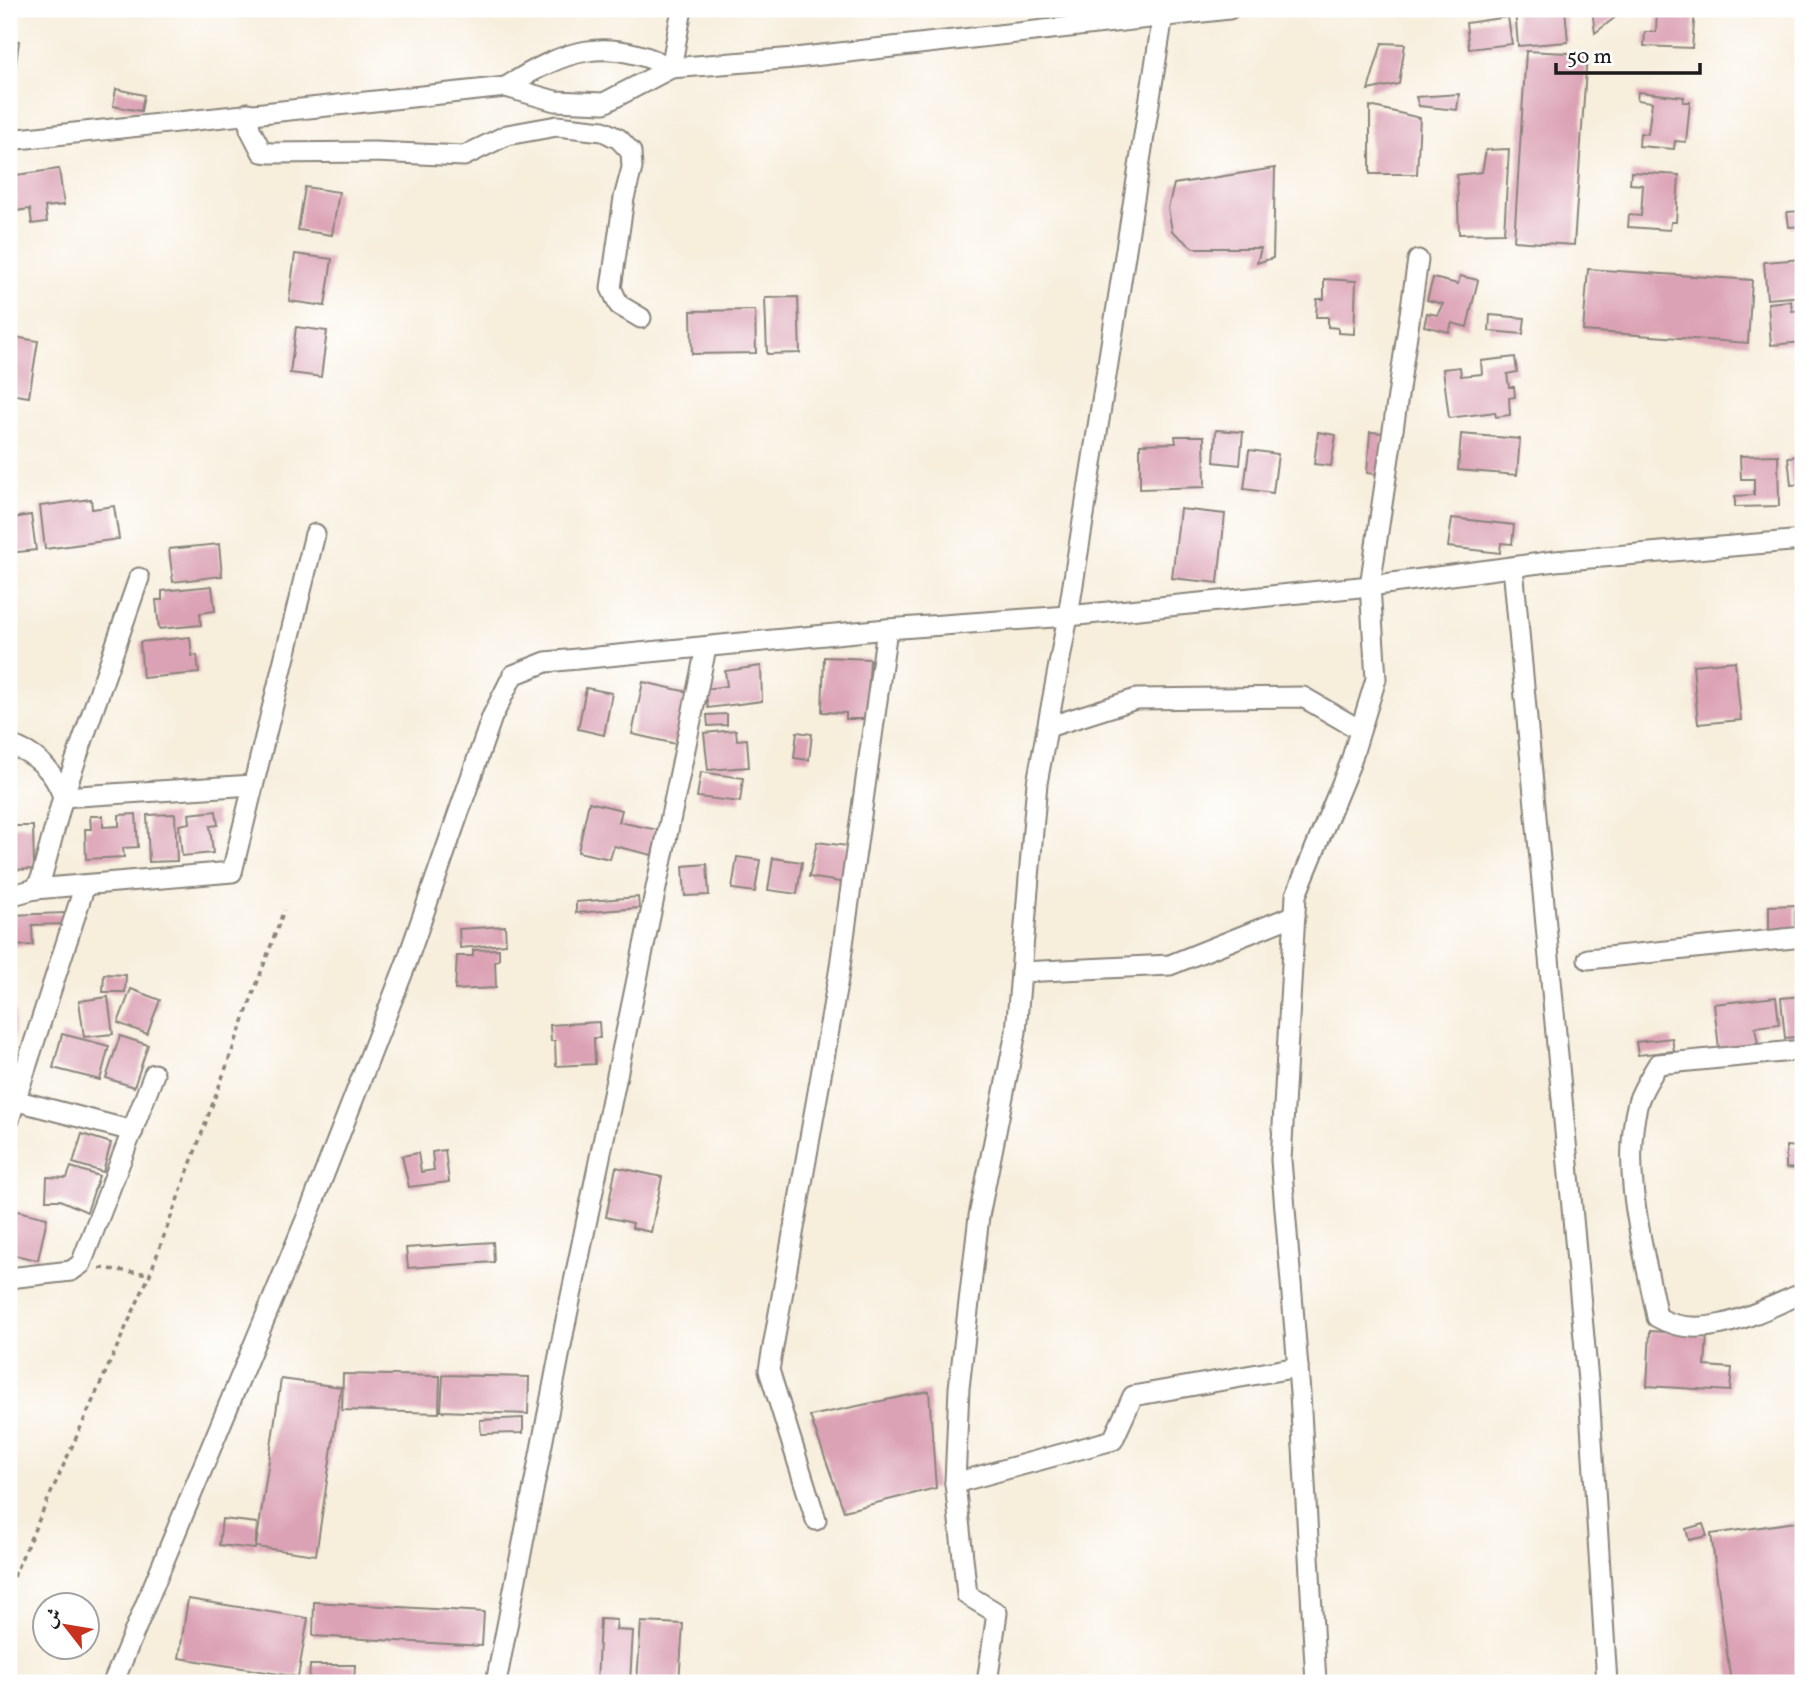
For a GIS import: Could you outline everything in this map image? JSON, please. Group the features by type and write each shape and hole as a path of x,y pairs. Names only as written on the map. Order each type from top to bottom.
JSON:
{"street":[{"path":"671,68 682,9"},
{"path":"9,140 506,87 555,101 604,103 671,68 795,58 1163,13 1229,9"},
{"path":"987,1683 997,1613 967,1595 955,1483 959,1388 979,1216 1016,1032 1037,783 1068,616 1163,13"},
{"path":"506,87 542,64 573,52 644,54 671,68"},
{"path":"248,113 255,143 262,152 271,153 375,152 464,156 507,135 557,126 603,131 619,139 631,152 632,168 624,198 611,288 619,305 641,318"},
{"path":"1316,1683 1298,1367 1281,1160 1296,895 1350,764 1376,679 1370,586 1418,260"},
{"path":"9,896 36,889 232,872 315,534"},
{"path":"113,1683 322,1180 406,964 492,717 513,675 546,662 887,629 1068,616 1370,586 1513,567 1803,540"},
{"path":"1513,567 1589,1392 1607,1683"},
{"path":"36,889 52,845 63,797 139,578"},
{"path":"816,1520 769,1370 839,973 887,629"},
{"path":"496,1683 565,1325 706,648"},
{"path":"1048,727 1136,699 1303,696 1360,730"},
{"path":"9,745 22,748 41,762 58,782 63,797"},
{"path":"63,797 253,785"},
{"path":"9,1120 85,884"},
{"path":"1021,972 1170,965 1295,915"},
{"path":"1588,959 1803,934"},
{"path":"1803,1050 1658,1063 1639,1101 1633,1147 1636,1207 1657,1317 1668,1324 1685,1327 1731,1323 1803,1293"},
{"path":"9,1278 71,1271 81,1264 154,1074"},
{"path":"14,1100 133,1131"},
{"path":"955,1483 1113,1440 1133,1396 1298,1367"}],"path":[{"path":"9,1586 149,1274 284,911"},
{"path":"81,1264 149,1274"}],"building":[{"path":"1515,9 1565,9 1568,42 1518,46"},
{"path":"1592,9 1626,9 1595,33"},
{"path":"1657,9 1695,9 1692,48 1644,46 1645,32 1656,32"},
{"path":"1508,17 1512,44 1469,49 1466,23"},
{"path":"9,39 19,41 10,106 9,106"},
{"path":"1382,43 1405,44 1399,84 1368,90"},
{"path":"1526,51 1587,54 1574,245 1514,241"},
{"path":"116,89 144,95 141,111 113,106"},
{"path":"1638,92 1684,97 1683,102 1690,102 1686,142 1675,141 1674,149 1639,146 1640,133 1648,134 1652,102 1637,100"},
{"path":"1459,94 1457,110 1419,106 1416,97"},
{"path":"1370,106 1420,118 1417,174 1370,174"},
{"path":"1509,149 1504,233 1459,234 1457,175 1482,172 1486,150"},
{"path":"1275,168 1273,258 1257,263 1261,248 1193,248 1172,231 1168,208 1174,184"},
{"path":"59,169 64,205 45,207 47,222 32,224 30,209 9,212 9,176"},
{"path":"1631,172 1679,175 1676,222 1671,222 1670,230 1628,227 1629,215 1641,216 1643,185 1630,184"},
{"path":"305,187 339,192 332,235 298,230"},
{"path":"1803,211 1803,226 1789,227 1787,212"},
{"path":"295,254 332,259 325,306 289,301"},
{"path":"1803,259 1803,296 1767,299 1764,262"},
{"path":"1588,269 1752,280 1748,343 1583,331"},
{"path":"1460,276 1478,280 1467,327 1452,323 1449,332 1424,326 1427,313 1437,315 1443,304 1427,300 1433,278 1458,284"},
{"path":"1324,279 1356,281 1354,334 1338,333 1338,328 1328,327 1328,317 1316,317 1317,299 1324,299"},
{"path":"798,297 800,353 767,354 765,298"},
{"path":"1791,301 1792,311 1803,310 1803,342 1771,345 1768,303"},
{"path":"755,310 756,353 692,354 691,311"},
{"path":"1490,315 1525,318 1523,334 1489,331"},
{"path":"296,327 327,331 321,377 290,373"},
{"path":"9,336 38,341 29,397 9,394"},
{"path":"1515,357 1517,372 1507,374 1509,387 1514,387 1515,397 1509,398 1510,415 1496,417 1495,412 1449,418 1443,369 1460,367 1461,376 1482,374 1481,361"},
{"path":"1216,430 1243,432 1240,465 1214,462"},
{"path":"1318,432 1336,435 1331,466 1314,464"},
{"path":"1370,432 1384,433 1380,475 1367,473"},
{"path":"1461,434 1520,439 1517,475 1458,470"},
{"path":"1175,436 1204,436 1205,487 1140,489 1140,444 1176,443"},
{"path":"1249,450 1278,454 1273,493 1244,489"},
{"path":"1778,455 1779,506 1735,507 1735,496 1754,495 1754,479 1741,479 1740,456"},
{"path":"1803,456 1803,484 1791,485 1788,457"},
{"path":"91,499 92,509 114,506 119,539 45,549 40,506"},
{"path":"9,507 12,518 31,515 36,550 9,553"},
{"path":"1180,509 1225,514 1218,583 1172,578"},
{"path":"1452,518 1514,525 1512,544 1501,543 1500,553 1448,547"},
{"path":"219,544 222,576 173,582 169,549"},
{"path":"212,586 215,611 200,613 201,625 159,629 156,600 162,600 162,591"},
{"path":"190,637 192,656 197,655 199,673 143,678 140,642"},
{"path":"824,657 870,659 867,719 846,719 846,713 822,712"},
{"path":"1735,661 1741,720 1698,724 1693,665"},
{"path":"761,666 762,701 708,708 705,689 727,686 725,671"},
{"path":"643,682 688,692 676,744 632,734"},
{"path":"586,688 612,693 604,735 578,729"},
{"path":"727,714 727,725 708,726 707,715"},
{"path":"736,730 737,740 747,739 749,767 708,770 704,733"},
{"path":"797,732 812,734 809,760 794,758"},
{"path":"701,772 743,778 740,802 697,797"},
{"path":"589,802 622,810 619,822 658,830 652,855 614,846 610,859 578,852"},
{"path":"216,811 218,825 210,826 213,853 182,856 179,825 190,823 189,814"},
{"path":"136,814 138,847 123,848 124,857 86,859 85,829 91,829 90,816 103,816 103,827 119,826 119,815"},
{"path":"175,814 177,861 149,862 147,815"},
{"path":"9,826 33,826 34,869 9,870"},
{"path":"817,842 848,846 846,883 809,877"},
{"path":"737,857 760,860 755,892 732,889"},
{"path":"773,858 802,862 797,894 768,890"},
{"path":"707,864 709,895 685,896 683,866"},
{"path":"638,897 639,908 576,913 576,902"},
{"path":"1795,905 1795,932 1769,932 1769,906"},
{"path":"66,913 67,924 32,925 33,945 9,946 9,915"},
{"path":"505,926 506,944 460,948 459,929"},
{"path":"499,949 499,960 495,961 496,988 455,990 457,956 473,956 473,950"},
{"path":"104,974 126,975 125,992 103,992"},
{"path":"131,989 160,1000 147,1034 118,1023"},
{"path":"1803,996 1803,1036 1785,1038 1781,998"},
{"path":"108,997 113,1034 84,1037 79,1001"},
{"path":"1776,997 1779,1024 1755,1027 1758,1044 1719,1049 1714,1004"},
{"path":"9,1010 15,1010 14,1040 9,1040"},
{"path":"599,1022 600,1038 594,1038 595,1064 556,1066 555,1041 551,1041 550,1025"},
{"path":"62,1034 109,1046 100,1080 53,1068"},
{"path":"120,1036 148,1045 134,1087 106,1078"},
{"path":"1672,1038 1674,1051 1638,1055 1636,1042"},
{"path":"82,1134 111,1143 103,1172 73,1163"},
{"path":"1786,1146 1798,1147 1797,1169 1786,1168"},
{"path":"445,1150 449,1182 409,1187 402,1156 418,1153 421,1172 434,1170 432,1152"},
{"path":"71,1167 99,1176 87,1212 60,1200 46,1200 47,1177 67,1178"},
{"path":"616,1167 662,1177 651,1232 632,1228 633,1223 606,1217"},
{"path":"9,1209 47,1218 38,1260 9,1254"},
{"path":"493,1242 494,1262 408,1268 406,1248"},
{"path":"1650,1331 1707,1335 1705,1366 1732,1368 1730,1391 1647,1386"},
{"path":"343,1374 440,1376 439,1413 342,1410"},
{"path":"443,1375 529,1377 528,1414 441,1411"},
{"path":"281,1379 341,1387 316,1555 256,1547"},
{"path":"929,1391 936,1488 844,1511 810,1416"},
{"path":"523,1418 523,1433 481,1434 480,1420"},
{"path":"222,1519 257,1523 255,1549 219,1545"},
{"path":"1803,1521 1803,1681 1731,1683 1711,1534"},
{"path":"1703,1524 1707,1536 1689,1540 1686,1529"},
{"path":"188,1599 308,1618 298,1677 179,1658"},
{"path":"314,1602 484,1612 482,1646 313,1636"},
{"path":"600,1619 617,1620 616,1630 633,1631 630,1683 597,1683"},
{"path":"641,1622 683,1624 679,1683 637,1682"},
{"path":"310,1665 355,1665 354,1683 309,1683"}]}
